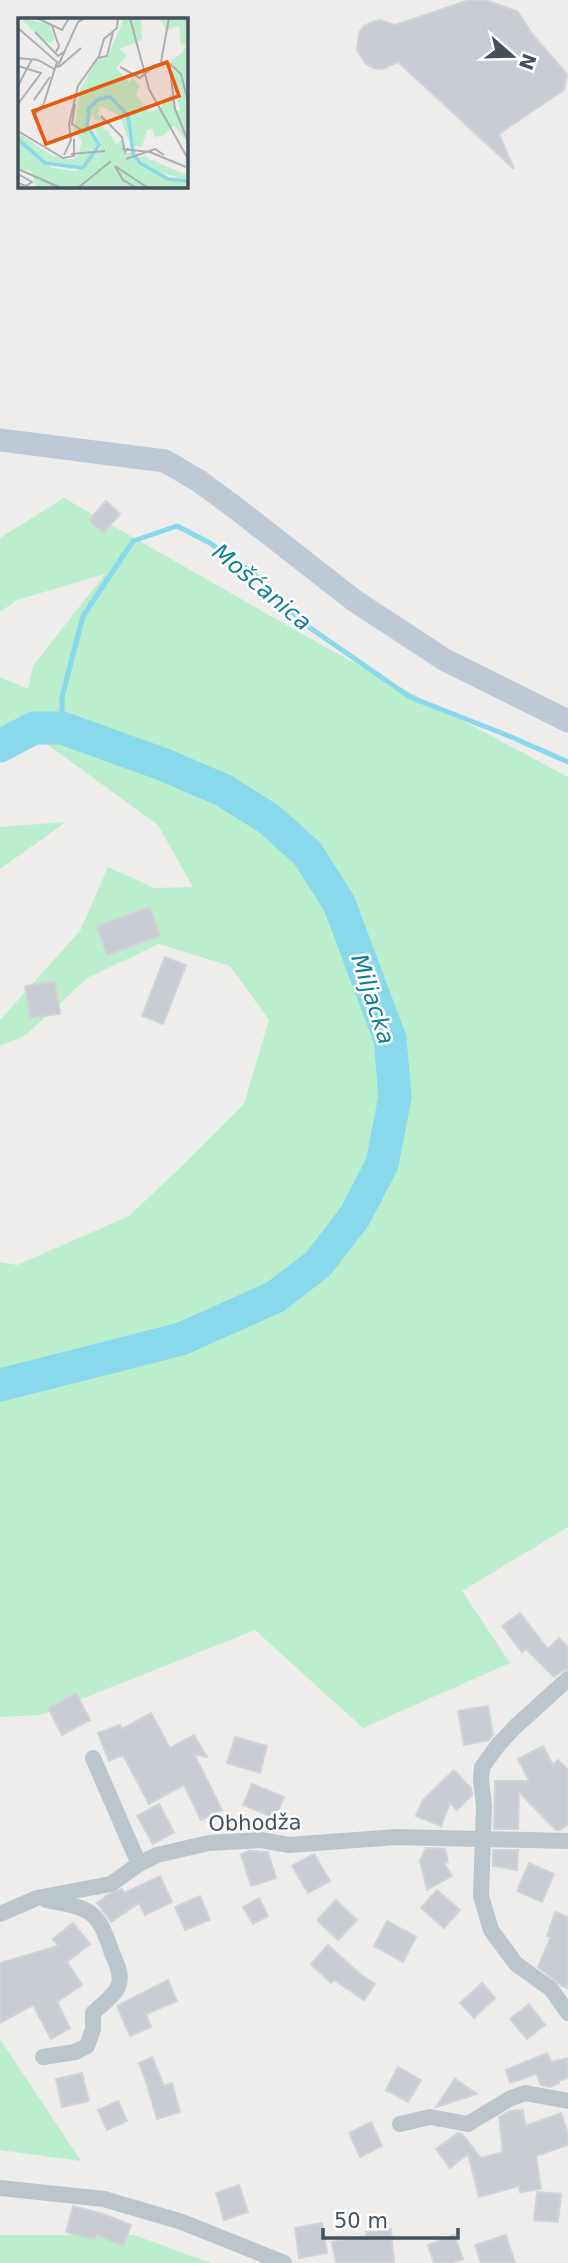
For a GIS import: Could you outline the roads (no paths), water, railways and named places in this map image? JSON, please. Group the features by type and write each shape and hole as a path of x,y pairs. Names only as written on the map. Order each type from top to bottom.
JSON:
{"main road":[{"path":"0,440 165,461 199,481 355,601 445,660 568,721"}],"street":[{"path":"568,1679 499,1744 482,1767 481,1779 484,1806 481,1896 491,1930 516,1964 551,1989 568,2013"},
{"path":"93,1758 139,1864"},
{"name":"Obhodža","path":"0,1914 37,1898 111,1884 157,1855 209,1843 261,1840 289,1844 396,1837 568,1841"},
{"path":"37,1898 88,1911 99,1919 121,1977 118,1987 93,2012 93,2029 87,2046 75,2052 43,2057"},
{"path":"400,2123 430,2117 468,2124 524,2093 568,2101"},
{"path":"0,2188 104,2199 182,2222 284,2263"}],"waterway":[{"name":"Mošćanica","path":"62,728 62,697 83,616 133,541 177,526 210,543 253,573 303,623 410,697 568,762"},
{"name":"Miljacka","path":"0,746 34,728 62,728 162,764 223,790 269,819 307,853 339,903 390,1039 395,1097 382,1164 355,1216 318,1264 275,1297 181,1339 0,1385"}]}
